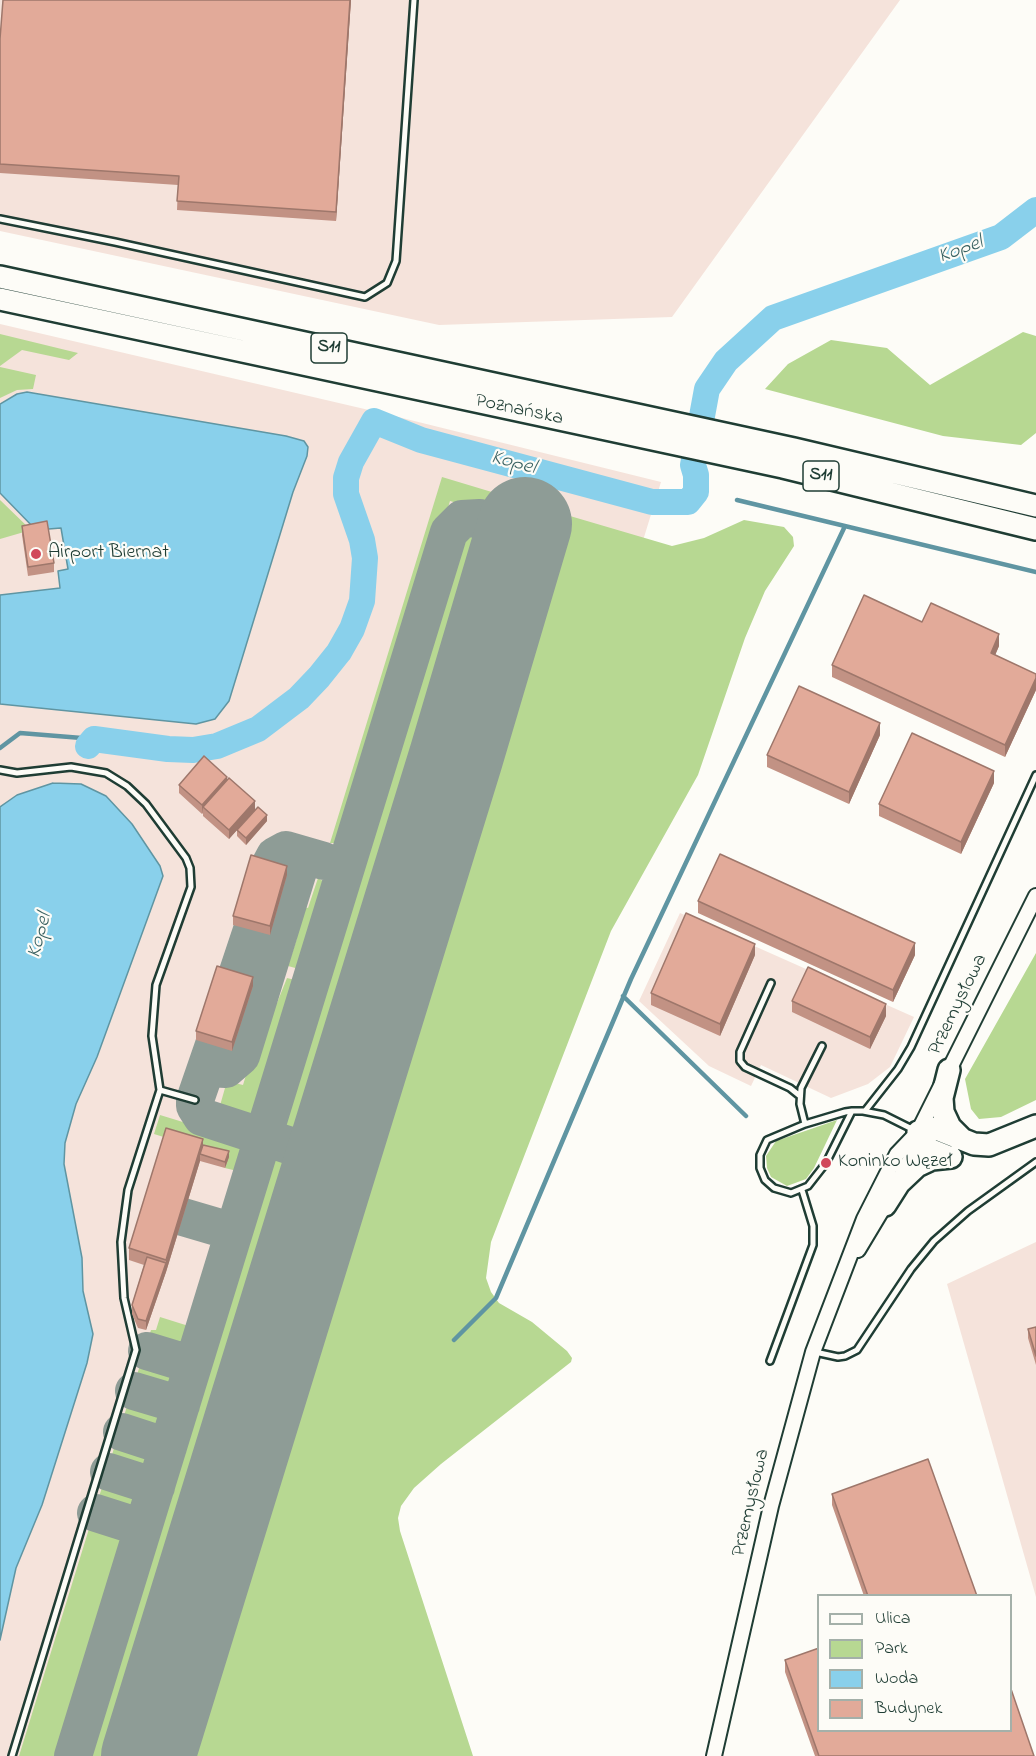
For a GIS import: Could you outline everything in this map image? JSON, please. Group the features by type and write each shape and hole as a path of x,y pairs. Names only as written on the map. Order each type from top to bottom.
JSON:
{"highway":[{"name":"Poznańska","path":"0,277 656,430"},
{"name":"Poznańska","path":"0,299 721,444 925,478 1036,506"},
{"name":"Poznańska","path":"721,444 1036,529"},
{"path":"949,1070 942,1098 943,1112 950,1127 962,1139"},
{"path":"949,1157 933,1152 918,1132 934,1128 974,1144 989,1145 1029,1130"},
{"path":"885,1205 898,1183 911,1170 926,1161 991,1151 1029,1130"}],"street":[{"name":"Przemysłowa","path":"848,1264 914,1153 918,1132 1036,896"},
{"name":"Przemysłowa","path":"714,1756 771,1506 813,1352 848,1264 855,1239 897,1154 918,1132"}],"lane":[{"path":"0,219 365,297 387,283 396,261 414,0"},
{"path":"0,771 17,772 71,767 106,773 127,786 141,799 186,858 190,868 191,887 161,970 153,1000 152,1036 160,1090 128,1190 121,1242 124,1298 136,1350 12,1756"},
{"path":"865,1111 898,1069 911,1047 1036,775"},
{"path":"771,983 740,1052 740,1061 745,1067 790,1088 800,1096"},
{"path":"805,1124 800,1096 822,1046"},
{"path":"160,1090 195,1100"},
{"path":"852,1111 818,1175 802,1190 791,1193 774,1188 765,1180 760,1161 767,1140 805,1124 852,1111 865,1111 884,1115 918,1132"},
{"path":"813,1352 838,1357 857,1350 911,1269 934,1241 968,1211 1036,1162"},
{"path":"770,1361 813,1245 813,1226 802,1190"}],"shaded area":[{"path":"0,0 900,0 672,317 439,325 0,231"},
{"path":"0,324 386,414 661,482 269,1756 0,1756"},
{"path":"680,913 914,1017 890,1067 868,1084 831,1098 761,1065 751,1086 709,1066 639,1001"},
{"path":"1036,1242 1036,1597 947,1284"}],"green space":[{"path":"1023,332 1036,336 1036,433 1021,445 943,436 765,389 788,364 831,340 887,348 930,385"},
{"path":"0,334 78,353 69,360 22,350 0,366"},
{"path":"0,367 36,375 33,389 17,390 0,398"},
{"path":"442,477 515,499 498,515 450,501 346,843 330,843"},
{"path":"0,500 31,530 0,539"},
{"path":"553,511 672,546 704,538 744,520 784,527 793,537 794,546 765,591 745,638 698,775 611,931 491,1242 486,1278 491,1292 499,1303 532,1322 567,1351 572,1358 571,1362 441,1464 414,1488 401,1506 398,1518 400,1531 473,1756 168,1756"},
{"path":"476,526 493,531 500,544 318,1136 306,1142 279,1134 275,1126 457,537"},
{"path":"308,873 314,876 304,907 308,908 318,878 332,887 307,966 299,969 288,966 297,938 289,935"},
{"path":"1036,953 1036,1100 1001,1117 979,1119 971,1109 965,1079"},
{"path":"287,978 295,980 300,987 259,1122 252,1125 223,1117 219,1109 227,1081 243,1085 268,1002 277,1003"},
{"path":"160,1115 235,1138 234,1143 238,1139 246,1142 250,1149 245,1167 237,1171 225,1168 228,1157 154,1134"},
{"path":"837,1120 814,1168 806,1179 787,1186 771,1177 767,1168 766,1156 776,1141"},
{"path":"275,1150 302,1159 308,1169 128,1756 82,1756 266,1155"},
{"path":"160,1317 195,1328 188,1352 183,1355 147,1343 151,1330 156,1330"},
{"path":"143,1356 179,1368 182,1373 176,1393 171,1396 134,1384"},
{"path":"130,1397 167,1408 169,1413 164,1433 159,1436 121,1425"},
{"path":"117,1438 154,1449 157,1454 152,1474 146,1477 109,1465"},
{"path":"105,1478 142,1490 145,1494 139,1515 134,1518 96,1506"},
{"path":"92,1519 130,1531 132,1537 65,1756 19,1756"}],"water":[{"path":"27,392 286,436 304,441 308,447 229,701 215,719 196,724 0,704 0,595 60,588 58,571 68,569 61,528 36,530 0,493 0,404 17,394"},
{"path":"53,783 81,784 106,796 132,824 160,866 163,876 97,1057 76,1104 65,1143 64,1164 82,1258 83,1291 93,1334 87,1363 42,1505 16,1568 0,1640 0,807 17,795"}],"building":[{"path":"3,0 350,0 336,212 177,201 179,176 0,164 0,39"},
{"path":"47,521 54,563 28,567 22,526"},
{"path":"864,595 922,622 931,603 999,634 991,653 1036,674 1005,745 832,665"},
{"path":"799,686 880,723 849,792 767,755"},
{"path":"912,733 994,771 961,842 879,804"},
{"path":"204,756 227,777 202,805 179,785"},
{"path":"229,778 255,801 229,830 203,807"},
{"path":"258,807 267,815 246,838 237,830"},
{"path":"720,854 915,943 893,990 698,901"},
{"path":"251,855 287,866 270,926 233,916"},
{"path":"686,913 755,944 720,1024 651,993"},
{"path":"217,966 253,977 232,1042 196,1031"},
{"path":"808,967 886,1004 870,1037 792,1001"},
{"path":"166,1128 203,1139 166,1260 129,1248"},
{"path":"203,1145 229,1151 225,1162 200,1154"},
{"path":"147,1257 166,1263 146,1321 138,1319 132,1305"},
{"path":"1036,1327 1036,1356 1028,1329"},
{"path":"928,1459 976,1594 867,1594 832,1494"},
{"path":"817,1649 817,1732 1012,1732 1012,1692 1034,1756 819,1756 785,1660"}],"waterway":[{"name":"Kopel","path":"88,746 94,739 168,749 193,750 217,746 258,729 299,698 319,677 339,652 352,629 362,601 365,558 362,540 346,494 346,478 351,462 374,421 421,440 652,502 688,502 696,492 696,475 693,465 707,389 726,361 773,318 1001,237 1036,210"},
{"path":"737,500 1036,572"},
{"path":"454,1340 496,1298 631,979 845,526"},
{"path":"0,748 20,733 94,739"},
{"path":"623,996 746,1116"}],"taxiway":[{"path":"73,1756 449,532 462,519 480,518 509,528 516,538 516,552"},
{"path":"268,869 275,856 286,850 324,861"},
{"path":"206,1068 226,1069 241,1056 303,855"},
{"path":"235,981 252,930"},
{"path":"214,1045 195,1100 195,1106 202,1117 331,1159"},
{"path":"183,1217 234,1232"},
{"path":"147,1351 193,1365"},
{"path":"134,1391 181,1405"},
{"path":"122,1432 168,1447"},
{"path":"109,1472 156,1487"},
{"path":"96,1513 143,1528"}],"runway":[{"path":"148,1756 456,757 525,524"}],"place":[{"name":"Airport Biernat","path":"36,554"},
{"name":"Koninko Węzeł","path":"826,1163"}]}
